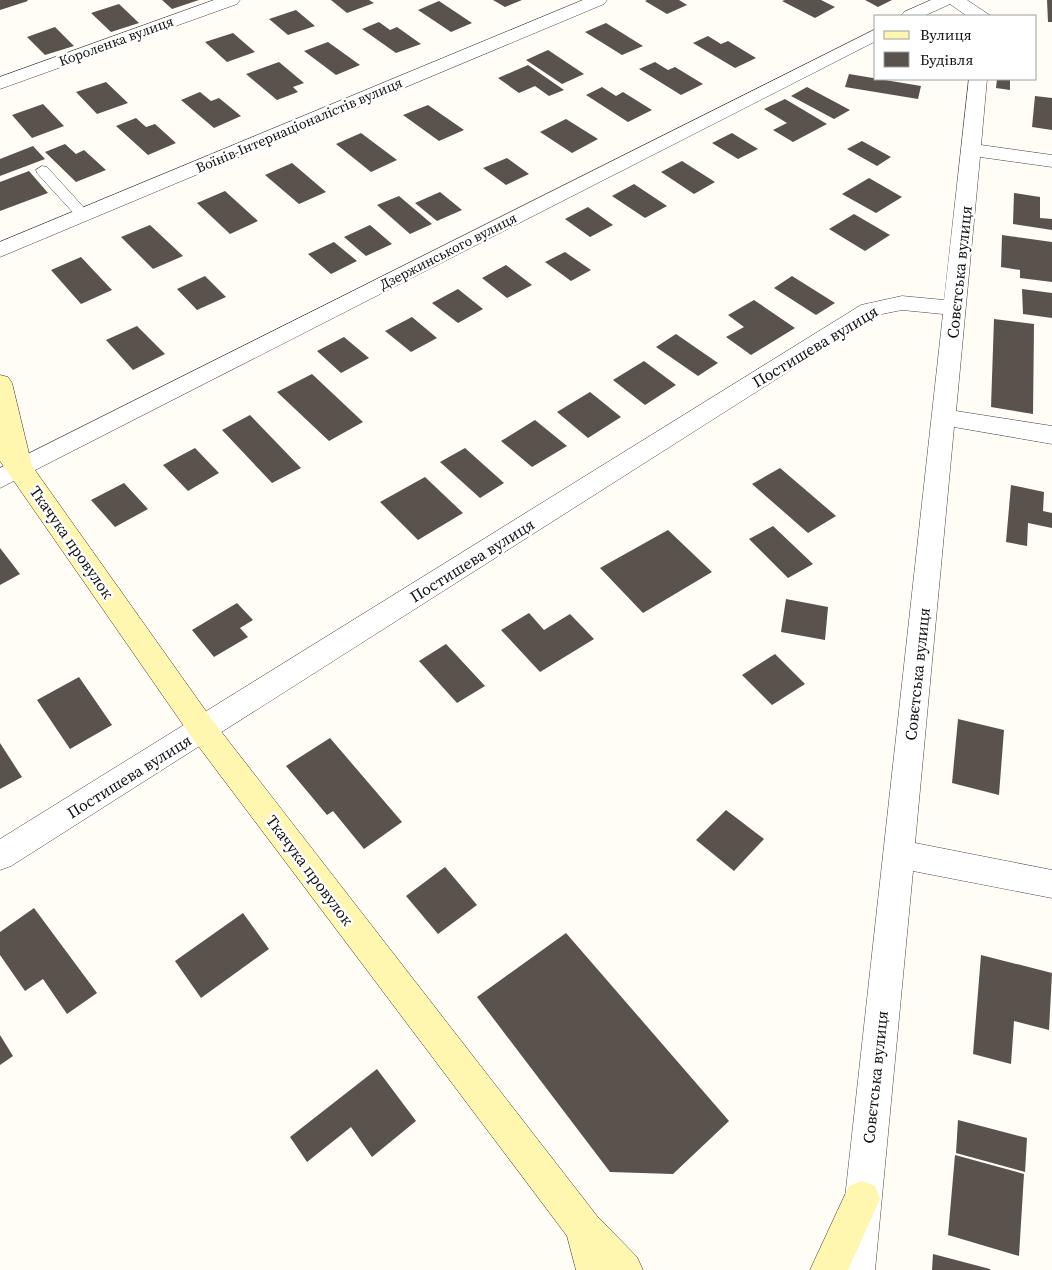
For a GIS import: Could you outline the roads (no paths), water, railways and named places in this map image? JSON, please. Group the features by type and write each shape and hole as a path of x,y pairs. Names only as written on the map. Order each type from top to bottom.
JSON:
{"street":[{"name":"Короленка вулиця","path":"0,83 231,0"},
{"name":"Воїнів-Інтернаціоналістів вулиця","path":"0,250 598,0"},
{"path":"912,15 945,0"},
{"path":"956,0 968,10 986,11"},
{"name":"Дзержинського вулиця","path":"10,474 874,35"},
{"name":"Совєтська вулиця","path":"856,1270 978,80"},
{"path":"972,150 1052,161"},
{"name":"Постишева вулиця","path":"0,856 869,310 890,303 916,303 955,309"},
{"path":"0,384 10,474"},
{"path":"944,417 1052,435"},
{"name":"Ткачука провулок","path":"0,444 10,474 583,1227 595,1270"},
{"path":"898,854 1052,884"},
{"path":"829,1270 862,1199"},
{"path":"583,1227 624,1270"}],"lane":[{"path":"42,170 83,215"}]}
